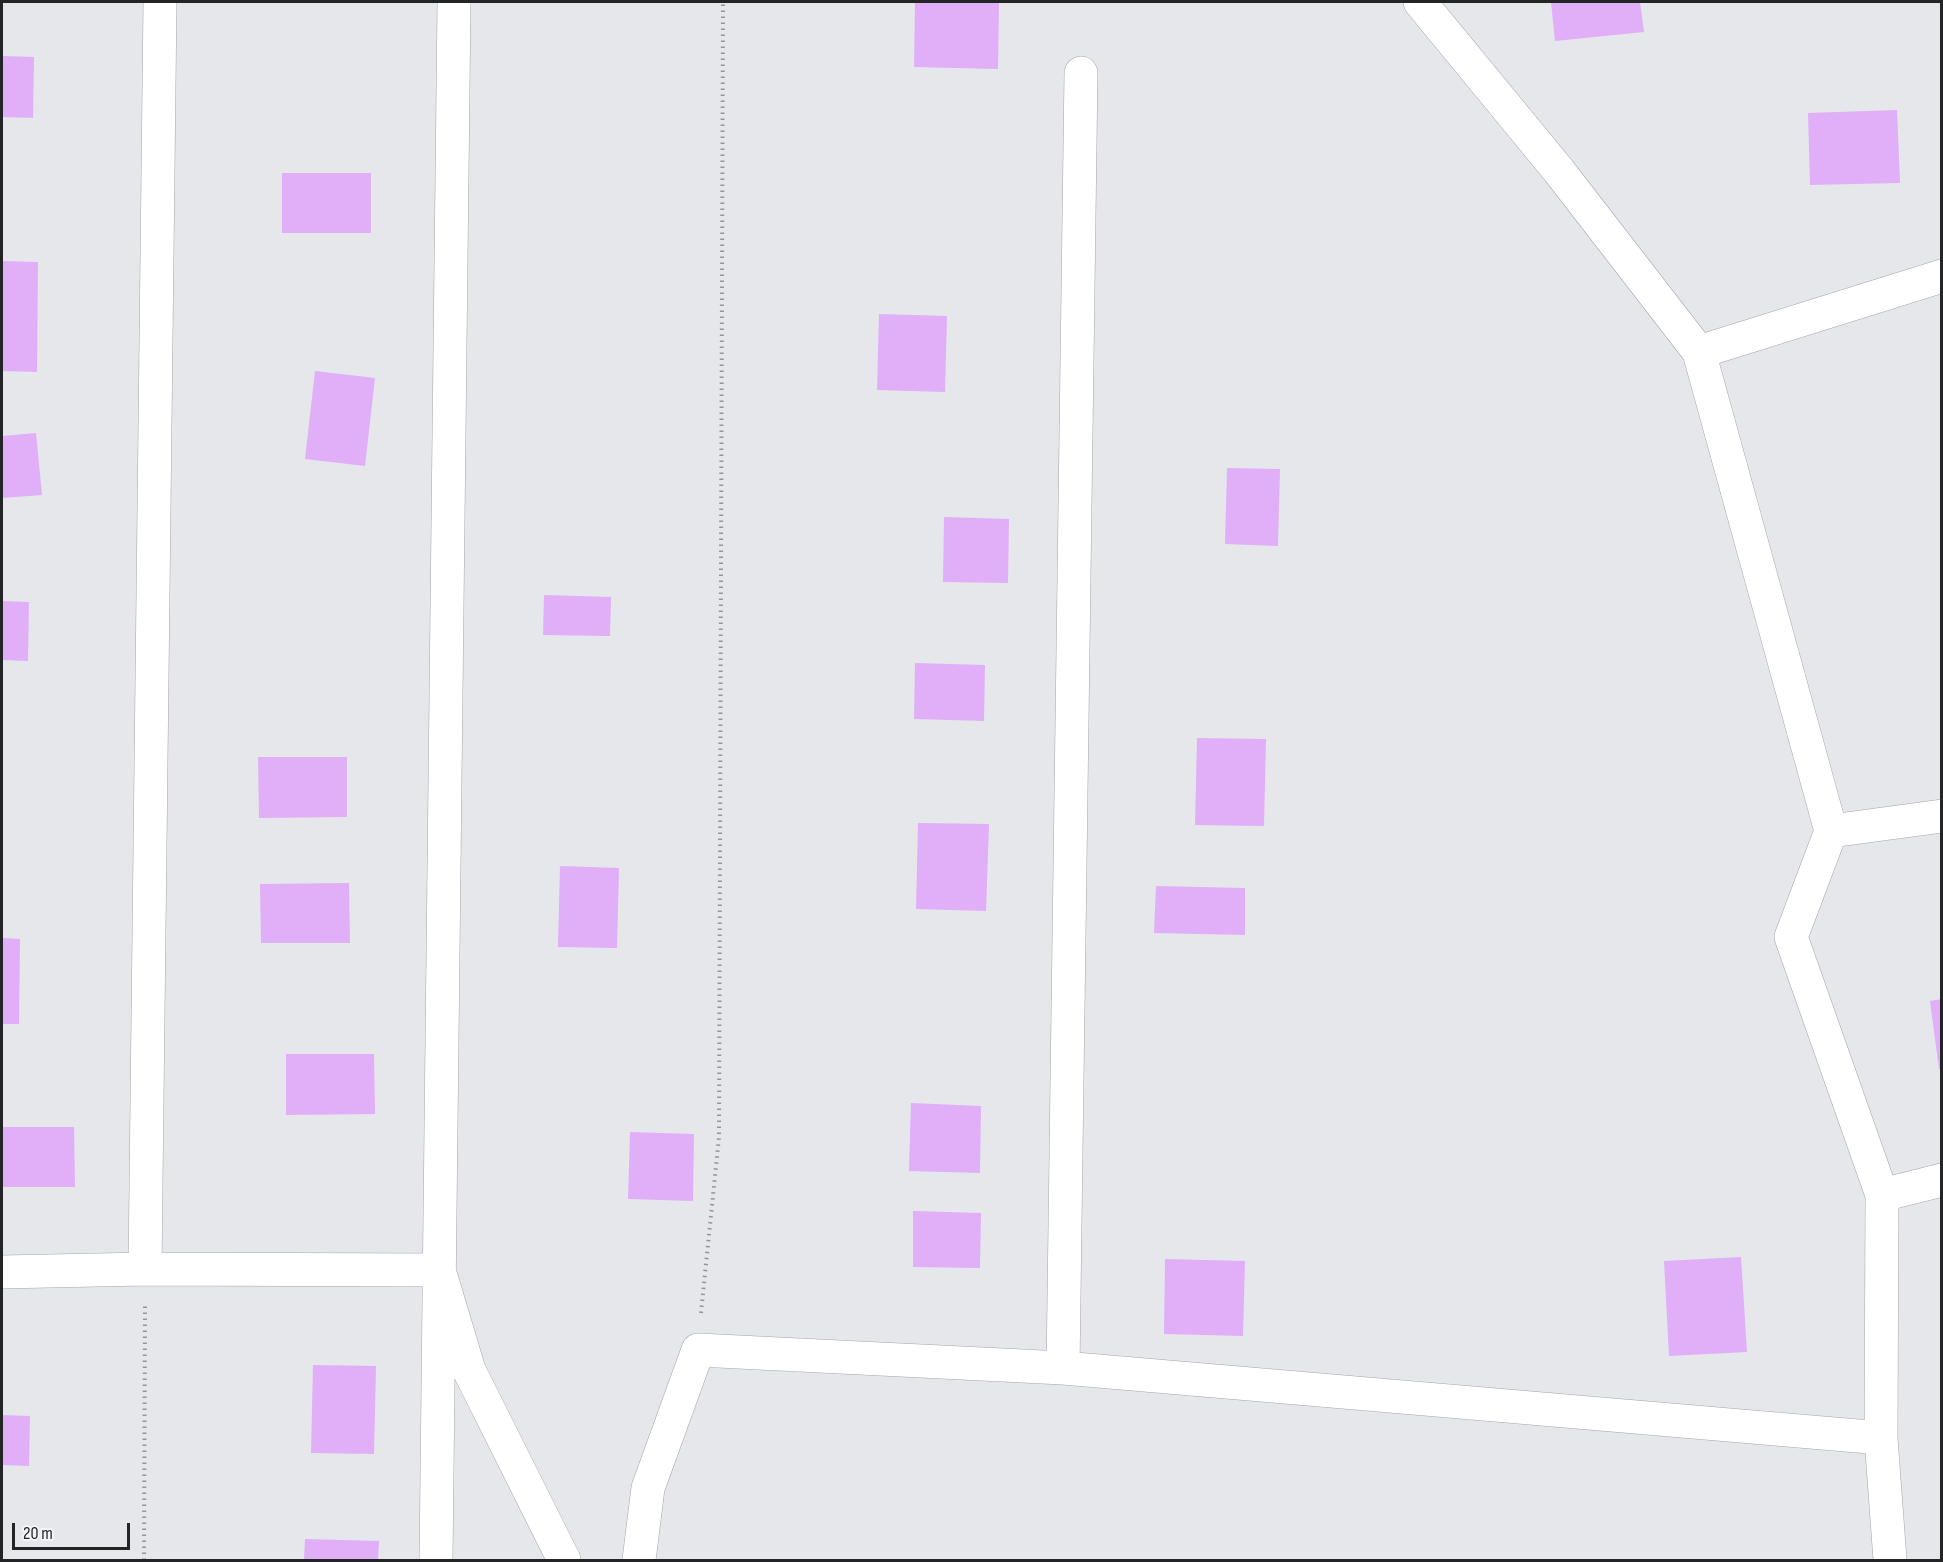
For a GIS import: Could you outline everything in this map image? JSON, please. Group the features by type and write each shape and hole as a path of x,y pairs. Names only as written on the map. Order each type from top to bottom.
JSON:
{"street":[{"path":"145,1269 160,2"},
{"path":"436,1560 454,2"},
{"path":"1420,2 1559,171 1699,352 1831,831 1791,937 1882,1195 1881,1438 1890,1560"},
{"path":"1063,1368 1080,73"},
{"path":"1699,352 1941,276"},
{"path":"1831,831 1941,816"},
{"path":"1882,1195 1941,1180"},
{"path":"2,1272 145,1269 439,1270"},
{"path":"439,1270 469,1370 564,1560"},
{"path":"639,1560 648,1488 698,1350 1063,1368 1881,1438"}],"path":[{"path":"698,1350 719,1137 723,2"},
{"path":"144,1560 145,1269"}],"building":[{"path":"915,2 999,2 998,69 914,67"},
{"path":"1551,2 1640,2 1644,32 1555,41"},
{"path":"2,56 34,57 33,118 2,117"},
{"path":"1897,110 1900,183 1810,185 1808,113"},
{"path":"282,173 371,173 371,233 282,233"},
{"path":"2,261 38,262 37,372 2,371"},
{"path":"879,314 947,316 945,392 877,390"},
{"path":"315,371 375,378 365,466 305,459"},
{"path":"36,433 42,495 2,498 2,436"},
{"path":"1227,468 1280,469 1278,546 1225,544"},
{"path":"944,517 1009,519 1008,583 943,582"},
{"path":"544,595 611,597 610,636 543,635"},
{"path":"2,601 29,602 28,661 2,660"},
{"path":"915,663 985,665 984,721 914,719"},
{"path":"1197,738 1266,739 1264,826 1195,825"},
{"path":"258,757 347,757 347,817 259,818"},
{"path":"918,823 989,824 986,911 916,909"},
{"path":"560,866 619,868 617,948 558,947"},
{"path":"349,883 350,943 261,943 260,884"},
{"path":"1156,886 1245,888 1245,935 1154,933"},
{"path":"2,938 20,939 19,1024 2,1024"},
{"path":"1942,999 1942,1069 1939,1069 1930,1001"},
{"path":"286,1054 374,1054 375,1114 286,1115"},
{"path":"911,1103 981,1106 980,1173 909,1171"},
{"path":"2,1127 74,1127 75,1187 2,1187"},
{"path":"630,1132 694,1134 693,1201 628,1199"},
{"path":"913,1211 981,1213 980,1268 913,1267"},
{"path":"1741,1257 1747,1352 1669,1356 1664,1261"},
{"path":"1165,1259 1245,1261 1243,1336 1164,1334"},
{"path":"313,1365 376,1366 374,1454 311,1453"},
{"path":"2,1415 30,1416 29,1466 2,1465"},
{"path":"305,1539 379,1541 378,1560 304,1560"}]}
